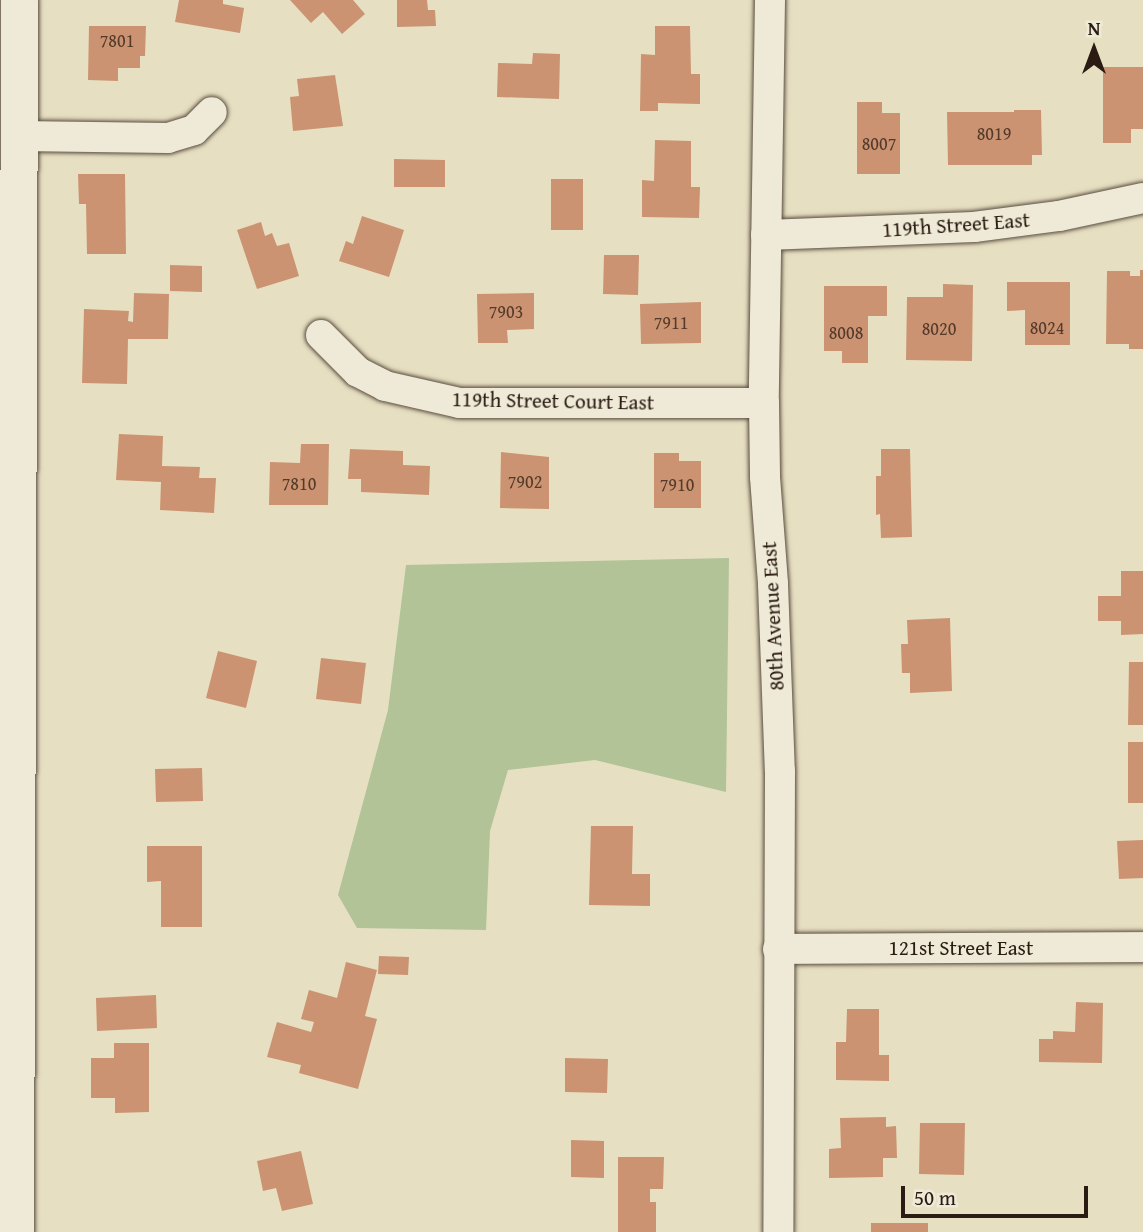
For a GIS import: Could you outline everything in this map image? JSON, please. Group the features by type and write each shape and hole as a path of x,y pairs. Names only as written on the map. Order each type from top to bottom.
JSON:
{"street":[{"path":"15,1232 7,834 9,309 18,136 19,0"},
{"name":"80th Avenue East","path":"770,0 764,403 765,477 773,584 780,771 778,1232"},
{"path":"18,136 168,138 194,130 212,112"},
{"name":"119th Street East","path":"766,234 974,227 1062,215 1143,198"},
{"name":"119th Street Court East","path":"320,335 358,372 385,386 458,403 764,403"},
{"name":"121st Street East","path":"778,949 1143,947"}],"green space":[{"path":"729,558 726,792 595,760 508,770 490,831 486,930 357,928 338,895 388,710 406,565"}],"building":[{"path":"179,0 223,0 223,4 244,8 240,33 175,22"},
{"path":"290,0 353,0 365,14 342,34 323,12 311,23"},
{"path":"397,0 427,0 428,10 435,10 436,26 397,27"},
{"path":"89,26 146,26 145,56 140,56 140,68 118,68 118,81 88,80"},
{"path":"655,26 690,26 691,74 700,74 700,104 658,103 658,111 640,111 641,54 655,55"},
{"path":"533,53 560,54 559,99 497,97 498,63 532,64"},
{"path":"1103,67 1143,67 1143,129 1131,129 1131,143 1103,143"},
{"path":"335,75 343,126 293,131 290,97 299,96 297,79"},
{"path":"857,102 882,102 882,113 900,113 900,174 857,174"},
{"path":"1041,110 1042,155 1032,155 1032,165 948,165 947,112"},
{"path":"655,140 691,141 691,187 700,187 699,218 642,217 642,180 654,181"},
{"path":"394,159 445,160 445,187 394,187"},
{"path":"78,174 125,174 126,254 87,254 86,204 79,204"},
{"path":"551,179 583,179 583,230 551,230"},
{"path":"362,216 404,230 389,277 339,261 346,241 353,244"},
{"path":"261,222 265,236 272,233 277,246 289,243 299,276 257,289 237,230"},
{"path":"604,255 639,255 638,295 603,294"},
{"path":"170,265 202,266 202,292 170,291"},
{"path":"1140,270 1143,270 1143,349 1129,349 1129,344 1106,344 1107,271 1130,271 1130,276 1140,276"},
{"path":"1007,282 1070,282 1070,345 1025,345 1025,310 1007,311"},
{"path":"943,284 973,285 972,361 906,360 907,297 943,297"},
{"path":"824,286 887,286 887,316 868,316 868,363 842,363 842,351 824,351"},
{"path":"134,293 169,294 168,339 128,339 127,384 82,383 84,309 129,311 128,321 133,322"},
{"path":"534,293 534,329 507,330 508,343 478,343 477,294"},
{"path":"701,302 701,343 641,344 640,304"},
{"path":"119,434 163,436 162,466 200,467 199,478 216,478 214,513 160,510 161,482 116,480"},
{"path":"301,444 329,444 328,505 269,505 270,462 300,463"},
{"path":"350,449 403,451 403,465 430,466 429,495 361,492 361,479 348,479"},
{"path":"881,449 910,449 912,537 881,538 880,514 876,515 876,476 881,476"},
{"path":"501,452 549,457 549,509 500,508"},
{"path":"654,453 679,453 679,461 701,461 701,508 654,508"},
{"path":"1121,571 1143,571 1143,634 1121,635 1121,621 1098,621 1098,596 1121,596"},
{"path":"950,618 952,691 910,693 910,673 902,673 901,644 908,644 907,620"},
{"path":"218,651 257,661 246,708 206,698"},
{"path":"321,658 366,663 361,704 316,699"},
{"path":"1129,662 1143,662 1143,725 1128,725"},
{"path":"1128,742 1143,742 1143,803 1128,803"},
{"path":"202,768 203,801 156,802 155,769"},
{"path":"591,826 633,826 632,874 650,874 650,906 589,905"},
{"path":"1143,840 1143,878 1119,879 1117,841"},
{"path":"147,846 202,846 202,927 161,927 161,881 147,882"},
{"path":"379,956 409,957 408,975 378,974"},
{"path":"346,962 377,970 365,1016 377,1019 358,1089 299,1073 301,1065 267,1057 277,1022 311,1032 314,1022 301,1019 309,990 337,998"},
{"path":"156,995 157,1028 97,1031 96,998"},
{"path":"1076,1002 1103,1003 1102,1063 1039,1062 1039,1039 1053,1039 1053,1031 1075,1032"},
{"path":"847,1009 879,1009 879,1055 889,1055 889,1081 836,1080 836,1042 846,1042"},
{"path":"114,1043 149,1043 149,1112 115,1113 115,1098 91,1098 91,1058 114,1058"},
{"path":"565,1058 608,1059 607,1093 565,1092"},
{"path":"886,1117 886,1127 896,1126 897,1158 883,1158 883,1177 829,1178 829,1149 841,1148 840,1118"},
{"path":"920,1123 965,1123 964,1175 919,1174"},
{"path":"571,1140 604,1141 604,1178 571,1177"},
{"path":"301,1151 313,1204 282,1211 276,1188 263,1191 257,1161"},
{"path":"618,1157 664,1157 663,1189 650,1189 650,1202 656,1202 656,1232 618,1232"},
{"path":"871,1223 928,1223 928,1232 871,1232"}]}
